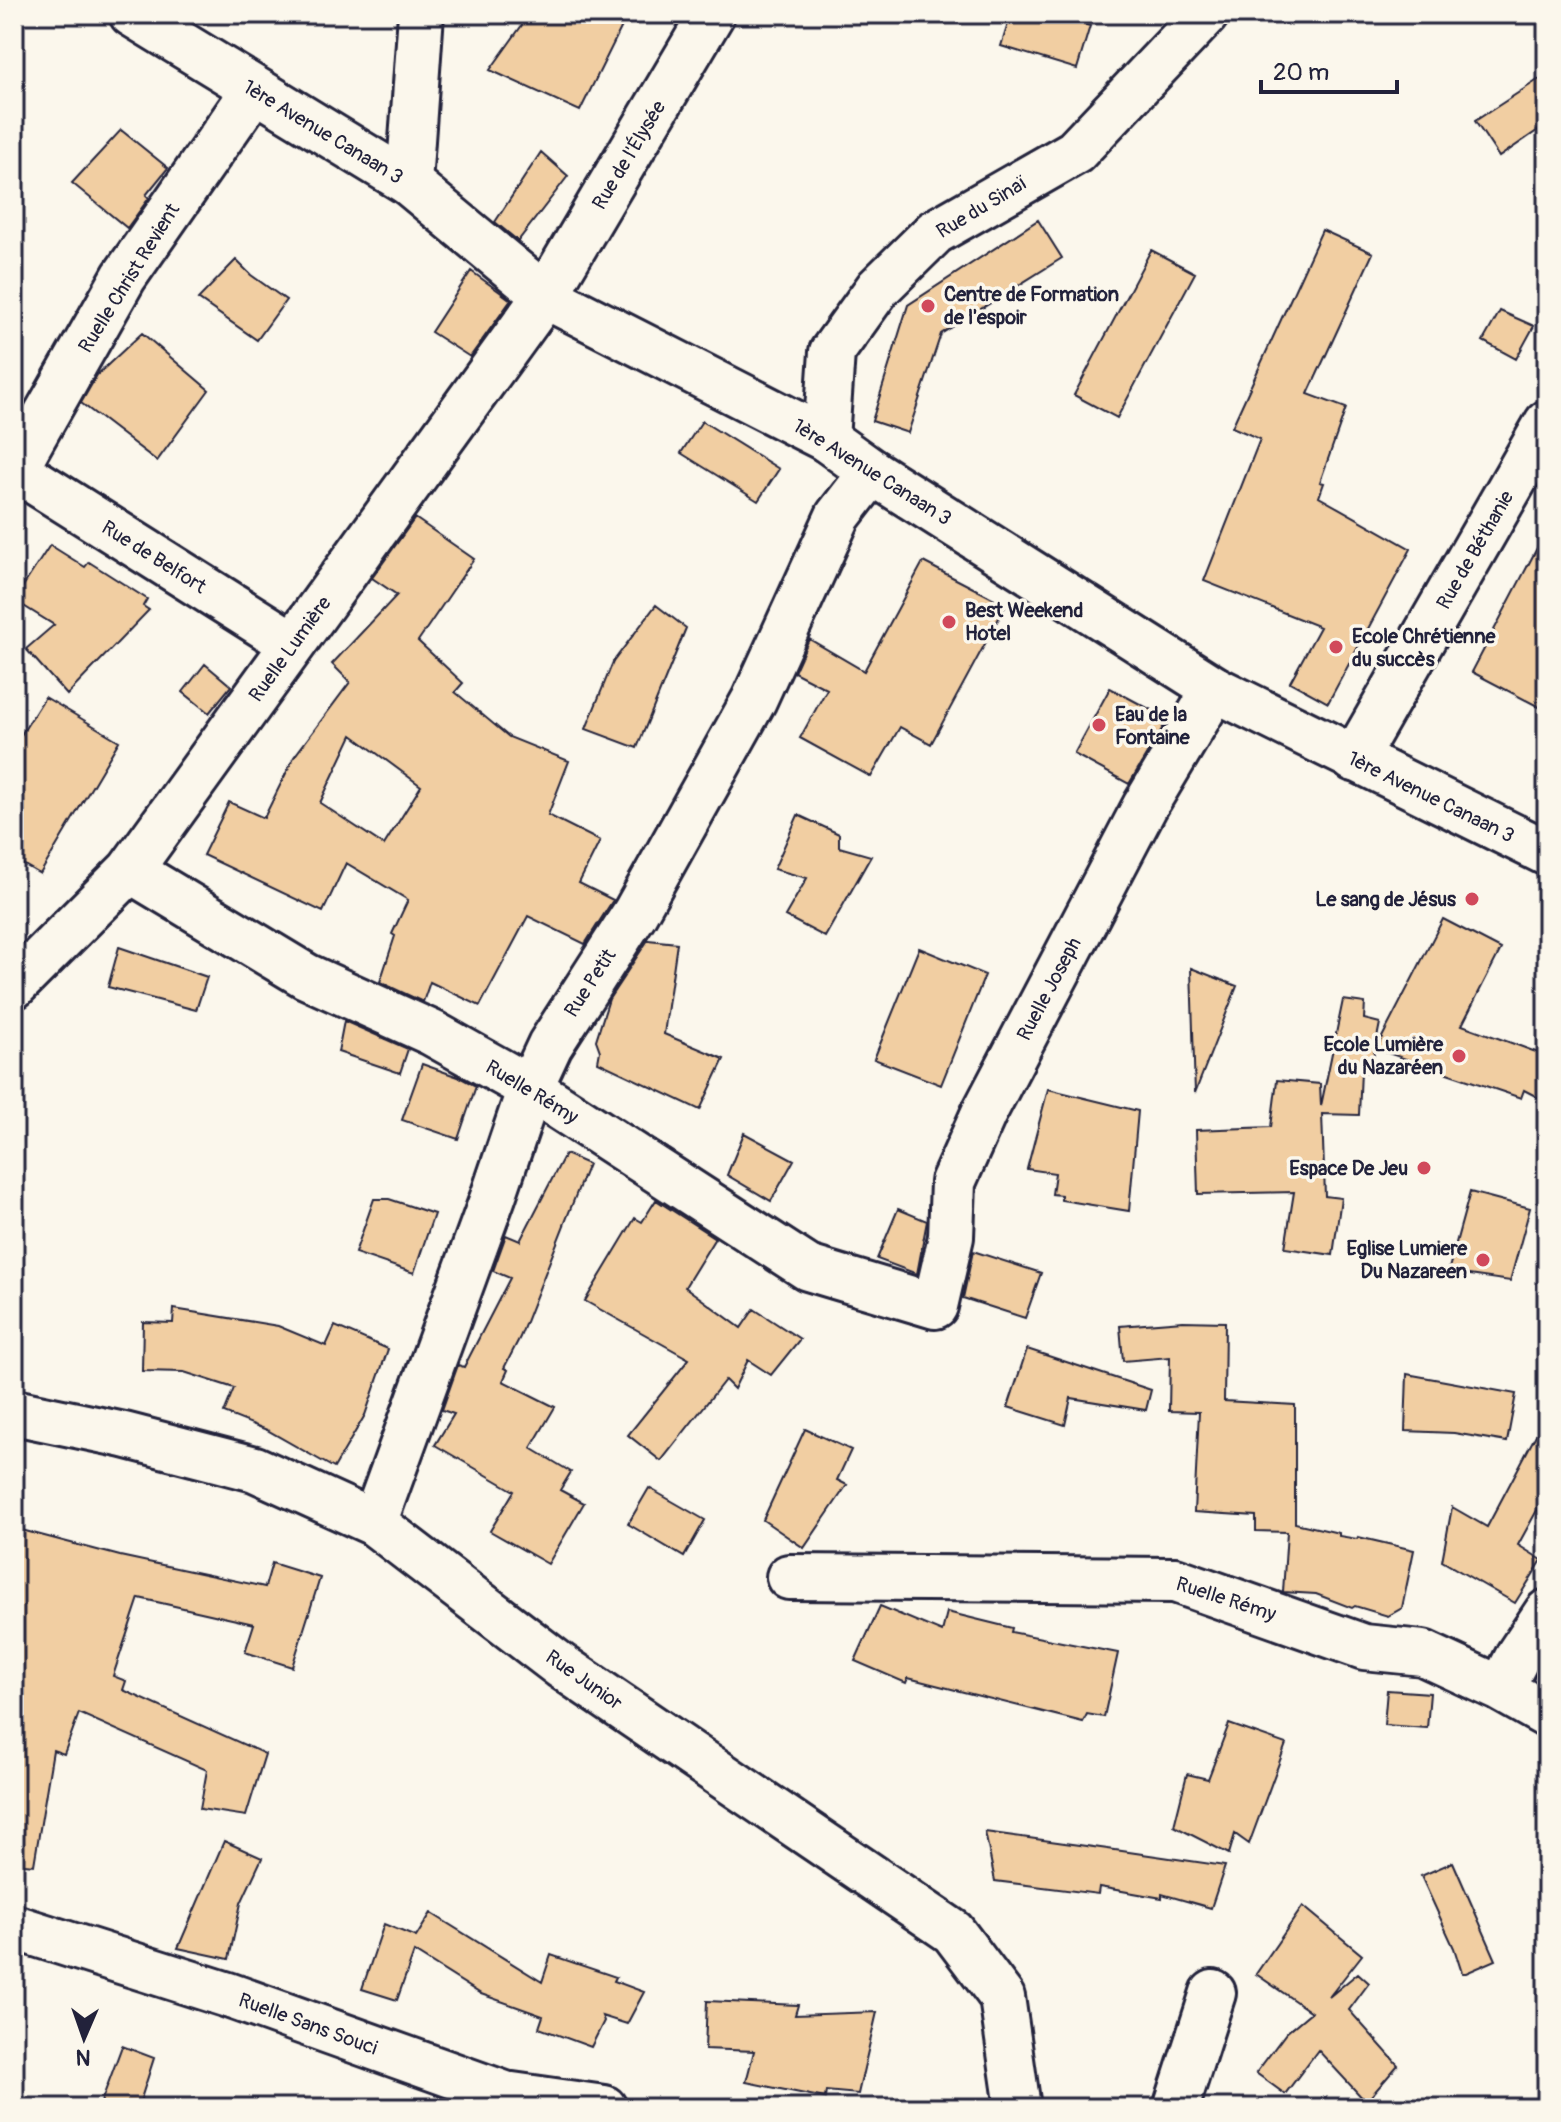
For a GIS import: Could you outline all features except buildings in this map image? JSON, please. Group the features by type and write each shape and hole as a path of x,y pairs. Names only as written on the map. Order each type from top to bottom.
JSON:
{"street":[{"name":"1ère Avenue Canaan 3","path":"132,14 409,183 545,296 826,439 872,472 1215,689 1547,853"},
{"path":"409,183 421,14"},
{"name":"Rue de l'Élysée","path":"545,296 712,14"},
{"name":"Rue du Sinaï","path":"826,439 832,352 878,288 935,232 1075,152 1206,14"},
{"name":"Ruelle Christ Revient","path":"15,470 124,277 254,90"},
{"name":"Ruelle Lumière","path":"14,986 130,870 545,296"},
{"name":"Rue de Béthanie","path":"1354,759 1547,423"},
{"name":"Rue de Belfort","path":"15,470 293,644"},
{"name":"Rue Petit","path":"374,1523 530,1088 550,1045 635,913 754,700 838,516 872,472"},
{"name":"Ruelle Joseph","path":"935,1306 951,1237 953,1182 984,1113 1138,820 1215,689"},
{"name":"Ruelle Rémy","path":"130,870 306,976 432,1033 530,1088 808,1268 935,1306"},
{"name":"Rue Junior","path":"14,1412 124,1435 255,1469 374,1523 561,1666 953,1932 1002,1997 1018,2108"},
{"name":"Ruelle Rémy","path":"789,1577 1175,1580 1364,1647 1423,1653 1501,1689 1547,1715"},
{"path":"1501,1689 1519,1654 1547,1612"},
{"name":"Ruelle Sans Souci","path":"14,1927 228,1995 505,2094 604,2108"},
{"path":"1176,2108 1213,1993"}],"place":[{"name":"Centre de Formation de l'espoir","path":"928,306"},
{"name":"Best Weekend Hotel","path":"949,622"},
{"name":"Ecole Chrétienne du succès","path":"1336,647"},
{"name":"Eau de la Fontaine","path":"1099,725"},
{"name":"Le sang de Jésus","path":"1472,899"},
{"name":"Ecole Lumière du Nazaréen","path":"1459,1056"},
{"name":"Espace De Jeu","path":"1424,1168"},
{"name":"Eglise Lumiere Du Nazareen","path":"1483,1260"}]}
